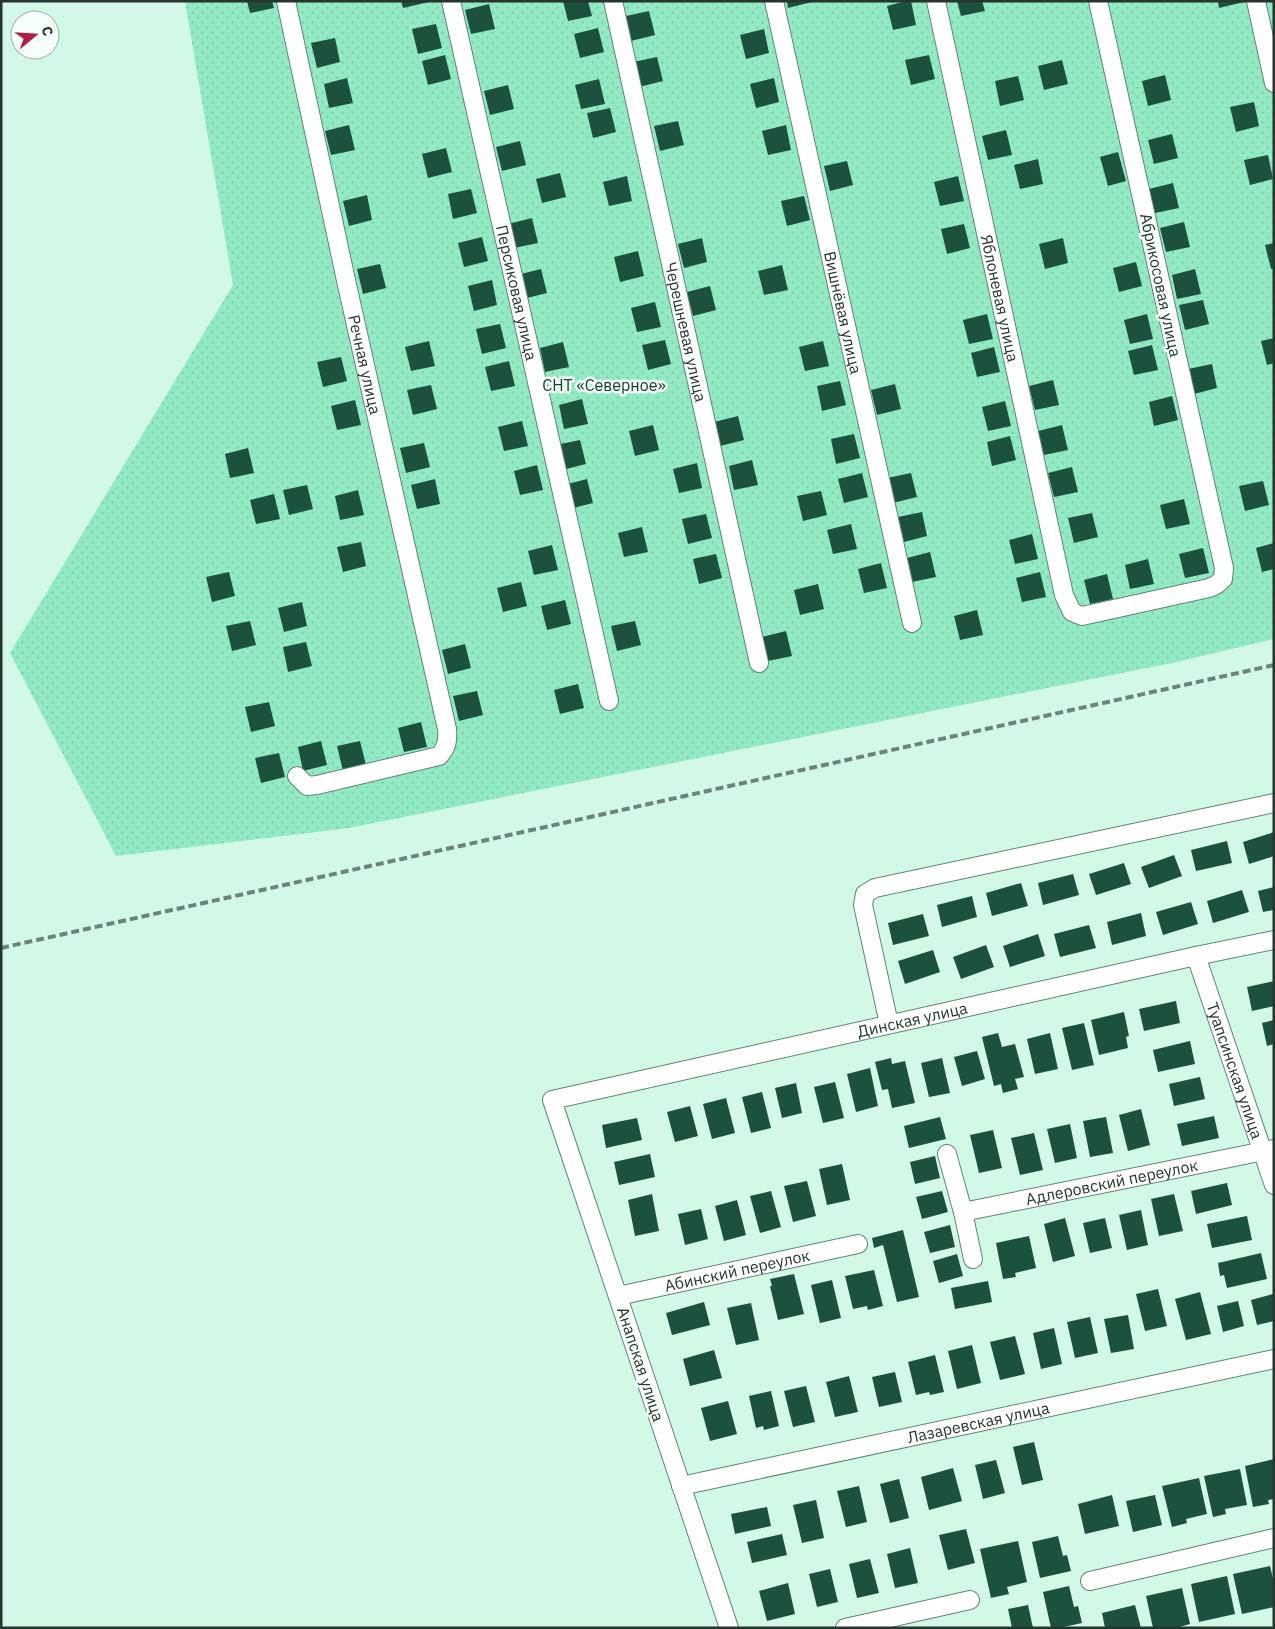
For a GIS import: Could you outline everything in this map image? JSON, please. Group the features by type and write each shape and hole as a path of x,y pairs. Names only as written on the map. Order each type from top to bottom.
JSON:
{"street":[{"name":"Речная улица","path":"286,1 347,285 447,728 448,740 446,748 439,756 317,785 307,786 297,776"},
{"name":"Персиковая улица","path":"451,1 609,701"},
{"name":"Черешневая улица","path":"613,1 759,663"},
{"name":"Вишнёвая улица","path":"774,1 912,623"},
{"name":"Яблоневая улица","path":"936,1 1064,595 1072,612 1082,616 1209,588 1223,579 1224,568"},
{"name":"Абрикосовая улица","path":"1098,1 1224,568"},
{"path":"1256,1 1274,83"},
{"path":"889,1024 863,905 865,894 875,888 1274,803"},
{"name":"Динская улица","path":"552,1100 1274,940"},
{"name":"Туапсинская улица","path":"1196,956 1268,1150 1274,1186"},
{"name":"Анапская улица","path":"552,1100 729,1628"},
{"name":"Адлеровский переулок","path":"963,1212 1268,1150"},
{"path":"947,1154 963,1212 973,1259"},
{"name":"Абинский переулок","path":"618,1296 858,1244"},
{"name":"Лазаревская улица","path":"681,1486 1274,1359"},
{"path":"1090,1582 1274,1538"},
{"path":"845,1628 970,1600"}],"green space":[{"name":"СНТ «Северное»","path":"185,1 1274,1 1274,639 1172,663 349,828 116,856 10,653 233,285"}],"building":[{"path":"247,1 272,1 274,8 250,13"},
{"path":"401,1 429,1 429,2 403,8"},
{"path":"563,1 588,1 592,16 568,21"},
{"path":"787,1 812,1 812,2 788,8"},
{"path":"911,1 916,25 893,30 887,6"},
{"path":"957,1 982,1 985,11 961,16"},
{"path":"1218,1 1244,1 1244,2 1219,8"},
{"path":"489,4 495,29 471,34 465,10"},
{"path":"649,11 655,35 631,41 626,16"},
{"path":"436,24 442,48 418,54 412,29"},
{"path":"598,28 604,52 580,58 574,34"},
{"path":"764,29 769,53 746,59 740,35"},
{"path":"335,38 340,62 317,68 311,43"},
{"path":"445,55 451,79 428,85 422,61"},
{"path":"929,55 935,79 911,85 905,60"},
{"path":"657,57 663,81 639,87 633,62"},
{"path":"1062,60 1068,84 1044,90 1038,66"},
{"path":"1165,75 1171,100 1148,106 1142,81"},
{"path":"1018,76 1024,100 1000,106 995,81"},
{"path":"347,78 353,103 329,108 324,84"},
{"path":"774,78 779,102 756,108 750,84"},
{"path":"599,79 605,104 581,109 575,85"},
{"path":"508,85 514,109 490,115 484,91"},
{"path":"1254,102 1259,126 1236,132 1230,107"},
{"path":"610,108 616,132 593,138 587,113"},
{"path":"678,121 684,145 660,151 654,126"},
{"path":"349,125 355,150 331,155 325,131"},
{"path":"786,125 791,150 768,155 762,131"},
{"path":"1006,130 1012,155 988,160 982,136"},
{"path":"1172,134 1178,158 1154,164 1148,140"},
{"path":"520,141 526,165 502,171 496,147"},
{"path":"446,148 452,172 428,178 422,154"},
{"path":"1118,152 1126,181 1108,186 1100,157"},
{"path":"1268,155 1273,179 1250,185 1244,160"},
{"path":"1038,159 1043,184 1020,189 1014,165"},
{"path":"847,161 853,185 830,191 824,166"},
{"path":"560,173 566,197 542,203 536,179"},
{"path":"627,176 632,201 609,206 603,182"},
{"path":"958,176 964,201 940,206 934,182"},
{"path":"1173,183 1179,208 1155,213 1149,189"},
{"path":"471,189 477,213 453,219 448,194"},
{"path":"367,195 372,220 349,226 343,201"},
{"path":"804,196 810,220 787,226 781,201"},
{"path":"532,218 538,243 514,248 508,224"},
{"path":"1184,222 1190,247 1166,252 1160,228"},
{"path":"964,224 970,248 947,254 941,229"},
{"path":"482,237 488,261 464,267 458,243"},
{"path":"702,238 707,262 684,268 678,244"},
{"path":"1063,238 1068,263 1045,269 1039,244"},
{"path":"1274,243 1274,269 1271,269 1265,245"},
{"path":"638,251 644,276 620,282 614,257"},
{"path":"1136,262 1142,286 1119,292 1113,268"},
{"path":"380,264 386,288 363,294 357,269"},
{"path":"782,265 788,290 764,295 758,271"},
{"path":"541,269 547,293 523,299 517,275"},
{"path":"1195,269 1201,294 1177,299 1172,275"},
{"path":"492,280 497,305 474,311 468,286"},
{"path":"710,286 716,310 693,316 687,292"},
{"path":"1203,300 1209,324 1185,330 1179,305"},
{"path":"655,302 661,327 637,332 631,308"},
{"path":"987,314 993,339 969,344 963,320"},
{"path":"1147,314 1153,339 1130,344 1124,320"},
{"path":"500,324 506,348 482,354 476,329"},
{"path":"1274,338 1274,363 1267,365 1261,341"},
{"path":"665,340 671,364 648,370 642,345"},
{"path":"429,341 435,366 411,371 405,347"},
{"path":"823,341 829,366 805,371 799,347"},
{"path":"563,342 569,367 545,372 540,348"},
{"path":"1152,345 1158,370 1134,375 1128,351"},
{"path":"994,347 1000,372 977,377 971,353"},
{"path":"341,357 347,381 323,387 317,362"},
{"path":"509,361 515,386 491,391 485,367"},
{"path":"1212,364 1217,388 1194,394 1188,369"},
{"path":"1053,380 1059,405 1035,410 1029,386"},
{"path":"840,381 846,405 822,411 817,386"},
{"path":"895,384 901,409 877,415 871,390"},
{"path":"431,385 437,409 413,415 407,390"},
{"path":"1172,396 1178,420 1154,426 1149,402"},
{"path":"582,399 588,424 564,429 559,405"},
{"path":"355,400 361,425 337,430 331,406"},
{"path":"1005,401 1011,426 988,431 982,407"},
{"path":"738,416 744,440 720,446 714,422"},
{"path":"522,421 528,446 504,451 498,427"},
{"path":"653,425 659,450 635,456 629,431"},
{"path":"1062,425 1068,450 1044,455 1038,431"},
{"path":"854,434 860,458 836,464 831,439"},
{"path":"1010,436 1016,460 992,466 987,442"},
{"path":"580,440 586,464 562,470 556,445"},
{"path":"424,443 430,467 406,473 400,448"},
{"path":"248,448 254,473 230,478 225,454"},
{"path":"752,460 758,485 734,490 729,466"},
{"path":"697,463 702,488 679,493 673,469"},
{"path":"537,465 543,490 520,495 514,471"},
{"path":"1072,467 1078,492 1054,497 1048,473"},
{"path":"862,473 868,497 844,503 838,479"},
{"path":"911,473 917,497 893,503 887,478"},
{"path":"435,479 440,504 417,509 411,485"},
{"path":"587,479 593,503 569,509 564,485"},
{"path":"1263,481 1269,505 1245,511 1239,486"},
{"path":"307,485 313,509 289,515 283,490"},
{"path":"358,490 364,515 340,520 335,496"},
{"path":"821,491 827,515 803,521 797,496"},
{"path":"274,494 280,519 256,524 250,500"},
{"path":"1184,499 1190,524 1166,529 1160,505"},
{"path":"922,512 927,536 904,542 898,517"},
{"path":"1092,513 1098,537 1074,543 1068,518"},
{"path":"706,514 712,538 688,544 682,519"},
{"path":"851,524 857,549 833,554 827,530"},
{"path":"642,527 648,552 624,557 618,533"},
{"path":"1032,534 1038,559 1015,564 1009,540"},
{"path":"361,542 366,566 343,572 337,547"},
{"path":"1274,543 1274,569 1262,572 1256,548"},
{"path":"552,545 558,570 534,575 528,551"},
{"path":"1203,548 1209,573 1185,578 1179,554"},
{"path":"930,552 936,577 912,582 907,558"},
{"path":"716,554 722,578 699,584 693,559"},
{"path":"1148,559 1154,584 1130,589 1125,565"},
{"path":"881,563 887,588 864,593 858,569"},
{"path":"229,572 235,596 212,602 206,577"},
{"path":"1040,572 1046,597 1022,602 1016,578"},
{"path":"1107,574 1113,599 1090,604 1084,580"},
{"path":"521,582 527,606 503,612 497,588"},
{"path":"818,584 824,609 800,615 794,590"},
{"path":"565,600 571,624 547,630 541,606"},
{"path":"302,602 307,626 284,632 278,608"},
{"path":"977,610 983,635 960,640 954,616"},
{"path":"250,621 256,645 232,651 226,626"},
{"path":"635,621 641,645 617,651 611,626"},
{"path":"786,631 792,656 768,661 762,637"},
{"path":"306,642 312,666 288,672 283,647"},
{"path":"465,644 471,668 448,674 442,650"},
{"path":"578,684 584,708 560,714 554,690"},
{"path":"477,691 483,715 459,721 453,696"},
{"path":"269,702 275,726 251,732 245,707"},
{"path":"421,722 427,747 404,752 398,728"},
{"path":"321,741 327,765 303,771 298,747"},
{"path":"360,741 366,765 343,771 337,746"},
{"path":"279,753 285,777 261,783 255,758"},
{"path":"1274,832 1274,856 1249,864 1243,842"},
{"path":"1227,841 1232,863 1196,871 1191,850"},
{"path":"1174,855 1182,876 1149,888 1141,867"},
{"path":"1124,863 1131,884 1096,895 1089,874"},
{"path":"1073,874 1079,895 1043,905 1038,883"},
{"path":"1021,883 1028,906 992,916 986,893"},
{"path":"1274,887 1274,910 1263,912 1258,891"},
{"path":"1242,890 1249,912 1213,923 1207,901"},
{"path":"972,896 977,917 942,927 937,905"},
{"path":"1191,902 1198,924 1163,935 1156,912"},
{"path":"1141,913 1146,936 1112,945 1107,922"},
{"path":"923,914 929,936 893,945 888,923"},
{"path":"1089,925 1096,948 1060,957 1054,934"},
{"path":"1038,934 1045,956 1010,967 1003,946"},
{"path":"986,945 994,967 961,979 953,957"},
{"path":"933,950 940,972 905,984 898,961"},
{"path":"1274,981 1274,1006 1252,1011 1247,987"},
{"path":"1176,1001 1180,1023 1144,1031 1139,1009"},
{"path":"1124,1012 1129,1036 1126,1037 1128,1048 1099,1055 1091,1020"},
{"path":"1274,1020 1274,1044 1267,1046 1262,1023"},
{"path":"1084,1023 1094,1065 1072,1070 1062,1028"},
{"path":"998,1033 1002,1047 1015,1044 1024,1077 1015,1079 1018,1089 1003,1093 1001,1084 994,1086 982,1037"},
{"path":"1050,1033 1058,1069 1035,1074 1027,1039"},
{"path":"1190,1041 1195,1064 1158,1072 1153,1050"},
{"path":"977,1051 985,1079 962,1086 954,1057"},
{"path":"891,1058 892,1064 905,1061 915,1103 892,1108 888,1089 882,1090 875,1062"},
{"path":"942,1058 950,1093 929,1097 921,1063"},
{"path":"870,1068 878,1106 856,1112 847,1074"},
{"path":"1200,1077 1205,1099 1174,1106 1169,1084"},
{"path":"835,1082 844,1118 823,1123 814,1087"},
{"path":"796,1083 802,1113 782,1118 775,1088"},
{"path":"762,1092 771,1128 751,1133 742,1097"},
{"path":"726,1098 735,1133 712,1139 703,1104"},
{"path":"690,1106 698,1136 675,1142 667,1112"},
{"path":"1141,1109 1150,1145 1128,1151 1119,1115"},
{"path":"1214,1116 1219,1138 1182,1146 1177,1124"},
{"path":"940,1117 946,1139 909,1148 904,1126"},
{"path":"1106,1117 1113,1153 1090,1157 1083,1121"},
{"path":"637,1118 642,1140 606,1148 602,1125"},
{"path":"1070,1124 1077,1158 1055,1163 1047,1129"},
{"path":"993,1130 1002,1168 979,1173 970,1135"},
{"path":"1034,1133 1043,1170 1020,1175 1011,1138"},
{"path":"650,1154 655,1177 619,1185 614,1162"},
{"path":"935,1156 940,1178 915,1184 910,1162"},
{"path":"842,1164 850,1200 827,1205 819,1169"},
{"path":"807,1181 816,1216 793,1222 784,1186"},
{"path":"1227,1183 1232,1205 1196,1214 1191,1191"},
{"path":"771,1191 781,1227 760,1233 750,1196"},
{"path":"942,1191 948,1212 922,1219 916,1197"},
{"path":"652,1194 659,1231 635,1236 628,1200"},
{"path":"1174,1194 1183,1231 1159,1236 1151,1199"},
{"path":"737,1200 746,1235 724,1241 715,1206"},
{"path":"701,1209 708,1239 685,1245 678,1214"},
{"path":"1141,1210 1148,1245 1127,1250 1119,1215"},
{"path":"1247,1216 1252,1240 1212,1248 1207,1224"},
{"path":"1065,1218 1075,1256 1053,1262 1044,1224"},
{"path":"1105,1218 1112,1248 1090,1253 1083,1223"},
{"path":"950,1225 955,1247 930,1253 924,1232"},
{"path":"903,1230 919,1297 897,1302 883,1245 874,1248 872,1238"},
{"path":"1029,1236 1036,1268 1015,1273 1016,1277 1003,1279 996,1243"},
{"path":"1261,1253 1267,1279 1227,1288 1224,1275 1220,1276 1218,1263"},
{"path":"957,1254 963,1276 939,1283 933,1261"},
{"path":"874,1270 883,1306 868,1310 867,1306 853,1309 845,1276"},
{"path":"794,1274 804,1314 778,1320 770,1279"},
{"path":"832,1280 841,1318 820,1323 811,1285"},
{"path":"988,1281 992,1302 955,1309 951,1288"},
{"path":"1158,1289 1167,1326 1145,1331 1136,1294"},
{"path":"1200,1292 1211,1334 1186,1340 1175,1299"},
{"path":"1273,1294 1274,1321 1257,1325 1251,1300"},
{"path":"1238,1301 1244,1326 1223,1332 1217,1306"},
{"path":"704,1302 710,1325 672,1335 666,1313"},
{"path":"751,1303 759,1340 736,1345 727,1308"},
{"path":"1128,1315 1134,1349 1111,1353 1104,1319"},
{"path":"1090,1317 1098,1353 1075,1358 1067,1322"},
{"path":"1054,1328 1062,1364 1041,1369 1033,1333"},
{"path":"1015,1336 1025,1374 1000,1380 990,1342"},
{"path":"972,1345 981,1383 957,1389 948,1351"},
{"path":"714,1350 722,1378 690,1386 683,1359"},
{"path":"935,1355 944,1392 930,1395 929,1392 916,1395 908,1362"},
{"path":"895,1372 902,1402 879,1407 872,1377"},
{"path":"849,1376 858,1412 835,1417 826,1382"},
{"path":"806,1386 815,1422 793,1427 784,1391"},
{"path":"771,1391 779,1426 764,1430 763,1426 756,1428 749,1396"},
{"path":"728,1401 737,1434 710,1441 701,1408"},
{"path":"1034,1442 1043,1480 1022,1485 1013,1447"},
{"path":"1274,1459 1274,1499 1268,1500 1269,1504 1253,1507 1245,1466"},
{"path":"996,1460 1005,1493 983,1499 975,1465"},
{"path":"953,1468 962,1501 929,1510 921,1477"},
{"path":"1240,1469 1247,1505 1225,1509 1226,1514 1213,1517 1204,1476"},
{"path":"1199,1478 1207,1514 1186,1519 1187,1523 1172,1527 1162,1486"},
{"path":"899,1479 909,1518 890,1523 880,1484"},
{"path":"859,1486 867,1522 846,1527 837,1491"},
{"path":"1112,1495 1119,1526 1085,1534 1078,1504"},
{"path":"1155,1495 1162,1525 1133,1532 1126,1501"},
{"path":"816,1500 824,1538 802,1543 793,1505"},
{"path":"767,1507 771,1526 735,1534 731,1514"},
{"path":"966,1529 975,1563 948,1570 939,1535"},
{"path":"782,1534 787,1555 752,1563 747,1542"},
{"path":"1058,1536 1063,1556 1067,1555 1071,1571 1040,1578 1032,1542"},
{"path":"1018,1541 1027,1582 1007,1587 1009,1594 991,1598 980,1549"},
{"path":"910,1548 918,1583 895,1588 887,1554"},
{"path":"870,1559 879,1593 857,1598 849,1564"},
{"path":"1270,1566 1274,1583 1274,1607 1242,1614 1233,1574"},
{"path":"830,1569 838,1602 817,1607 809,1574"},
{"path":"1227,1576 1235,1614 1199,1622 1191,1584"},
{"path":"788,1583 795,1614 767,1621 759,1591"},
{"path":"1069,1586 1074,1607 1078,1606 1082,1623 1051,1628 1043,1592"},
{"path":"1182,1588 1190,1624 1176,1628 1153,1628 1146,1596"},
{"path":"1028,1605 1033,1628 1012,1628 1008,1609"},
{"path":"1135,1605 1141,1628 1105,1628 1102,1613"}],"railway":[{"path":"1,948 1274,665"}]}
